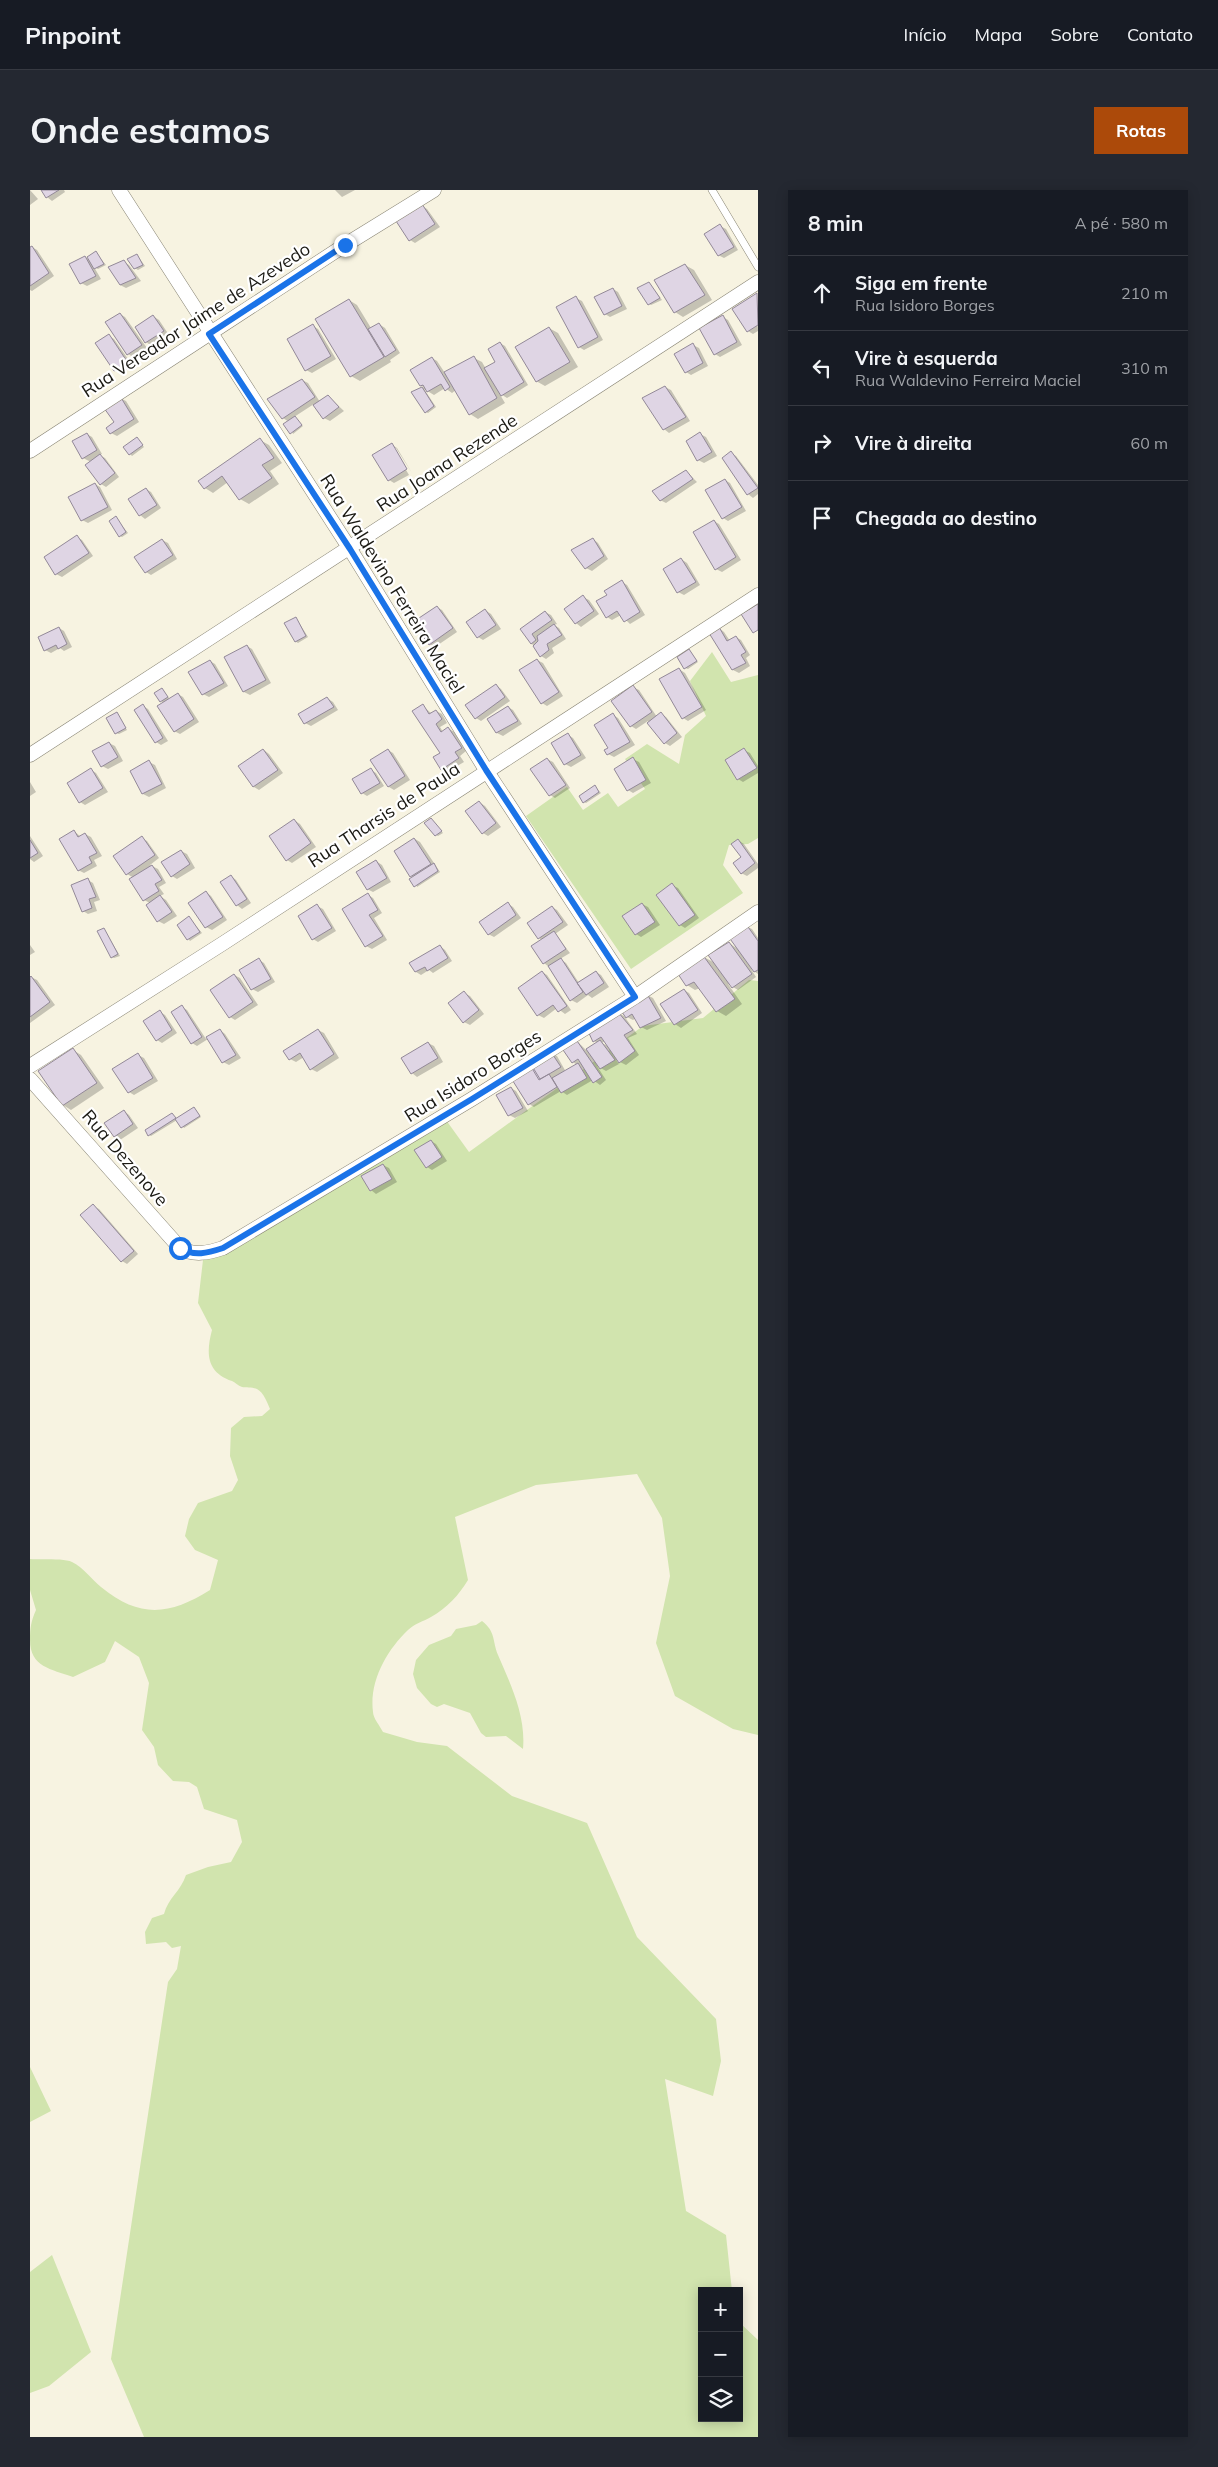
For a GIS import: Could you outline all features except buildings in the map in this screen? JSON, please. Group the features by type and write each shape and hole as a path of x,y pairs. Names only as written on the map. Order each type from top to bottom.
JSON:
{"street":[{"name":"Rua Waldevino Ferreira Maciel","path":"118,190 209,334 350,549 486,770 635,997"},
{"name":"Rua Vereador Jaime de Azevedo","path":"30,451 434,190"},
{"name":"Rua Joana Rezende","path":"30,755 350,549 758,282"},
{"name":"Rua Tharsis de Paula","path":"30,1066 222,944 486,770 758,595"},
{"name":"Rua Isidoro Borges","path":"198,1253 207,1253 223,1248 472,1099 635,997 758,912"},
{"name":"Rua Dezenove","path":"30,1078 180,1248 186,1252 198,1253"}],"lane":[{"path":"712,190 758,266"}],"green space":[{"path":"712,652 731,682 758,675 758,838 748,844 729,845 723,865 743,893 631,969 526,816 567,787 583,810 608,793 618,807 645,789 625,759 647,744 679,764 685,735 706,716 690,681"},
{"path":"749,980 758,981 758,1735 733,1729 675,1696 656,1643 670,1576 662,1518 637,1474 536,1485 455,1517 468,1580 457,1596 447,1605 431,1617 410,1628 400,1638 381,1667 372,1700 373,1714 383,1732 417,1742 447,1746 512,1796 587,1823 637,1937 716,2019 721,2061 713,2096 665,2079 686,2211 726,2235 732,2287 698,2287 698,2422 743,2422 743,2326 758,2340 758,2437 144,2437 111,2359 168,1982 177,1969 181,1946 172,1948 166,1942 146,1944 145,1932 152,1918 164,1914 168,1903 181,1886 186,1875 208,1867 231,1862 242,1842 237,1820 204,1809 197,1787 189,1782 173,1781 158,1765 154,1747 142,1730 149,1683 139,1657 115,1641 105,1662 73,1677 43,1666 34,1656 31,1649 30,1632 36,1610 30,1590 30,1559 72,1562 115,1597 142,1609 155,1610 182,1605 210,1590 218,1560 195,1550 185,1536 189,1519 198,1503 232,1491 238,1480 230,1456 231,1428 244,1417 262,1416 270,1409 262,1393 255,1388 241,1386 223,1377 217,1372 210,1361 209,1346 212,1330 198,1303 203,1260 446,1120 469,1152 643,1026 703,1018"},
{"path":"482,1621 492,1633 498,1655 517,1701 522,1725 523,1749 506,1736 486,1737 481,1733 470,1713 444,1704 437,1707 431,1704 417,1688 413,1674 416,1660 429,1645 451,1636 456,1629 476,1625"},
{"path":"30,2067 51,2111 30,2122"},
{"path":"52,2255 91,2352 49,2386 30,2393 30,2272"}],"route":[{"path":"180,1248 186,1252 198,1253 207,1253 223,1248 472,1099 635,997 486,770 350,549 209,334 345,245"}]}
